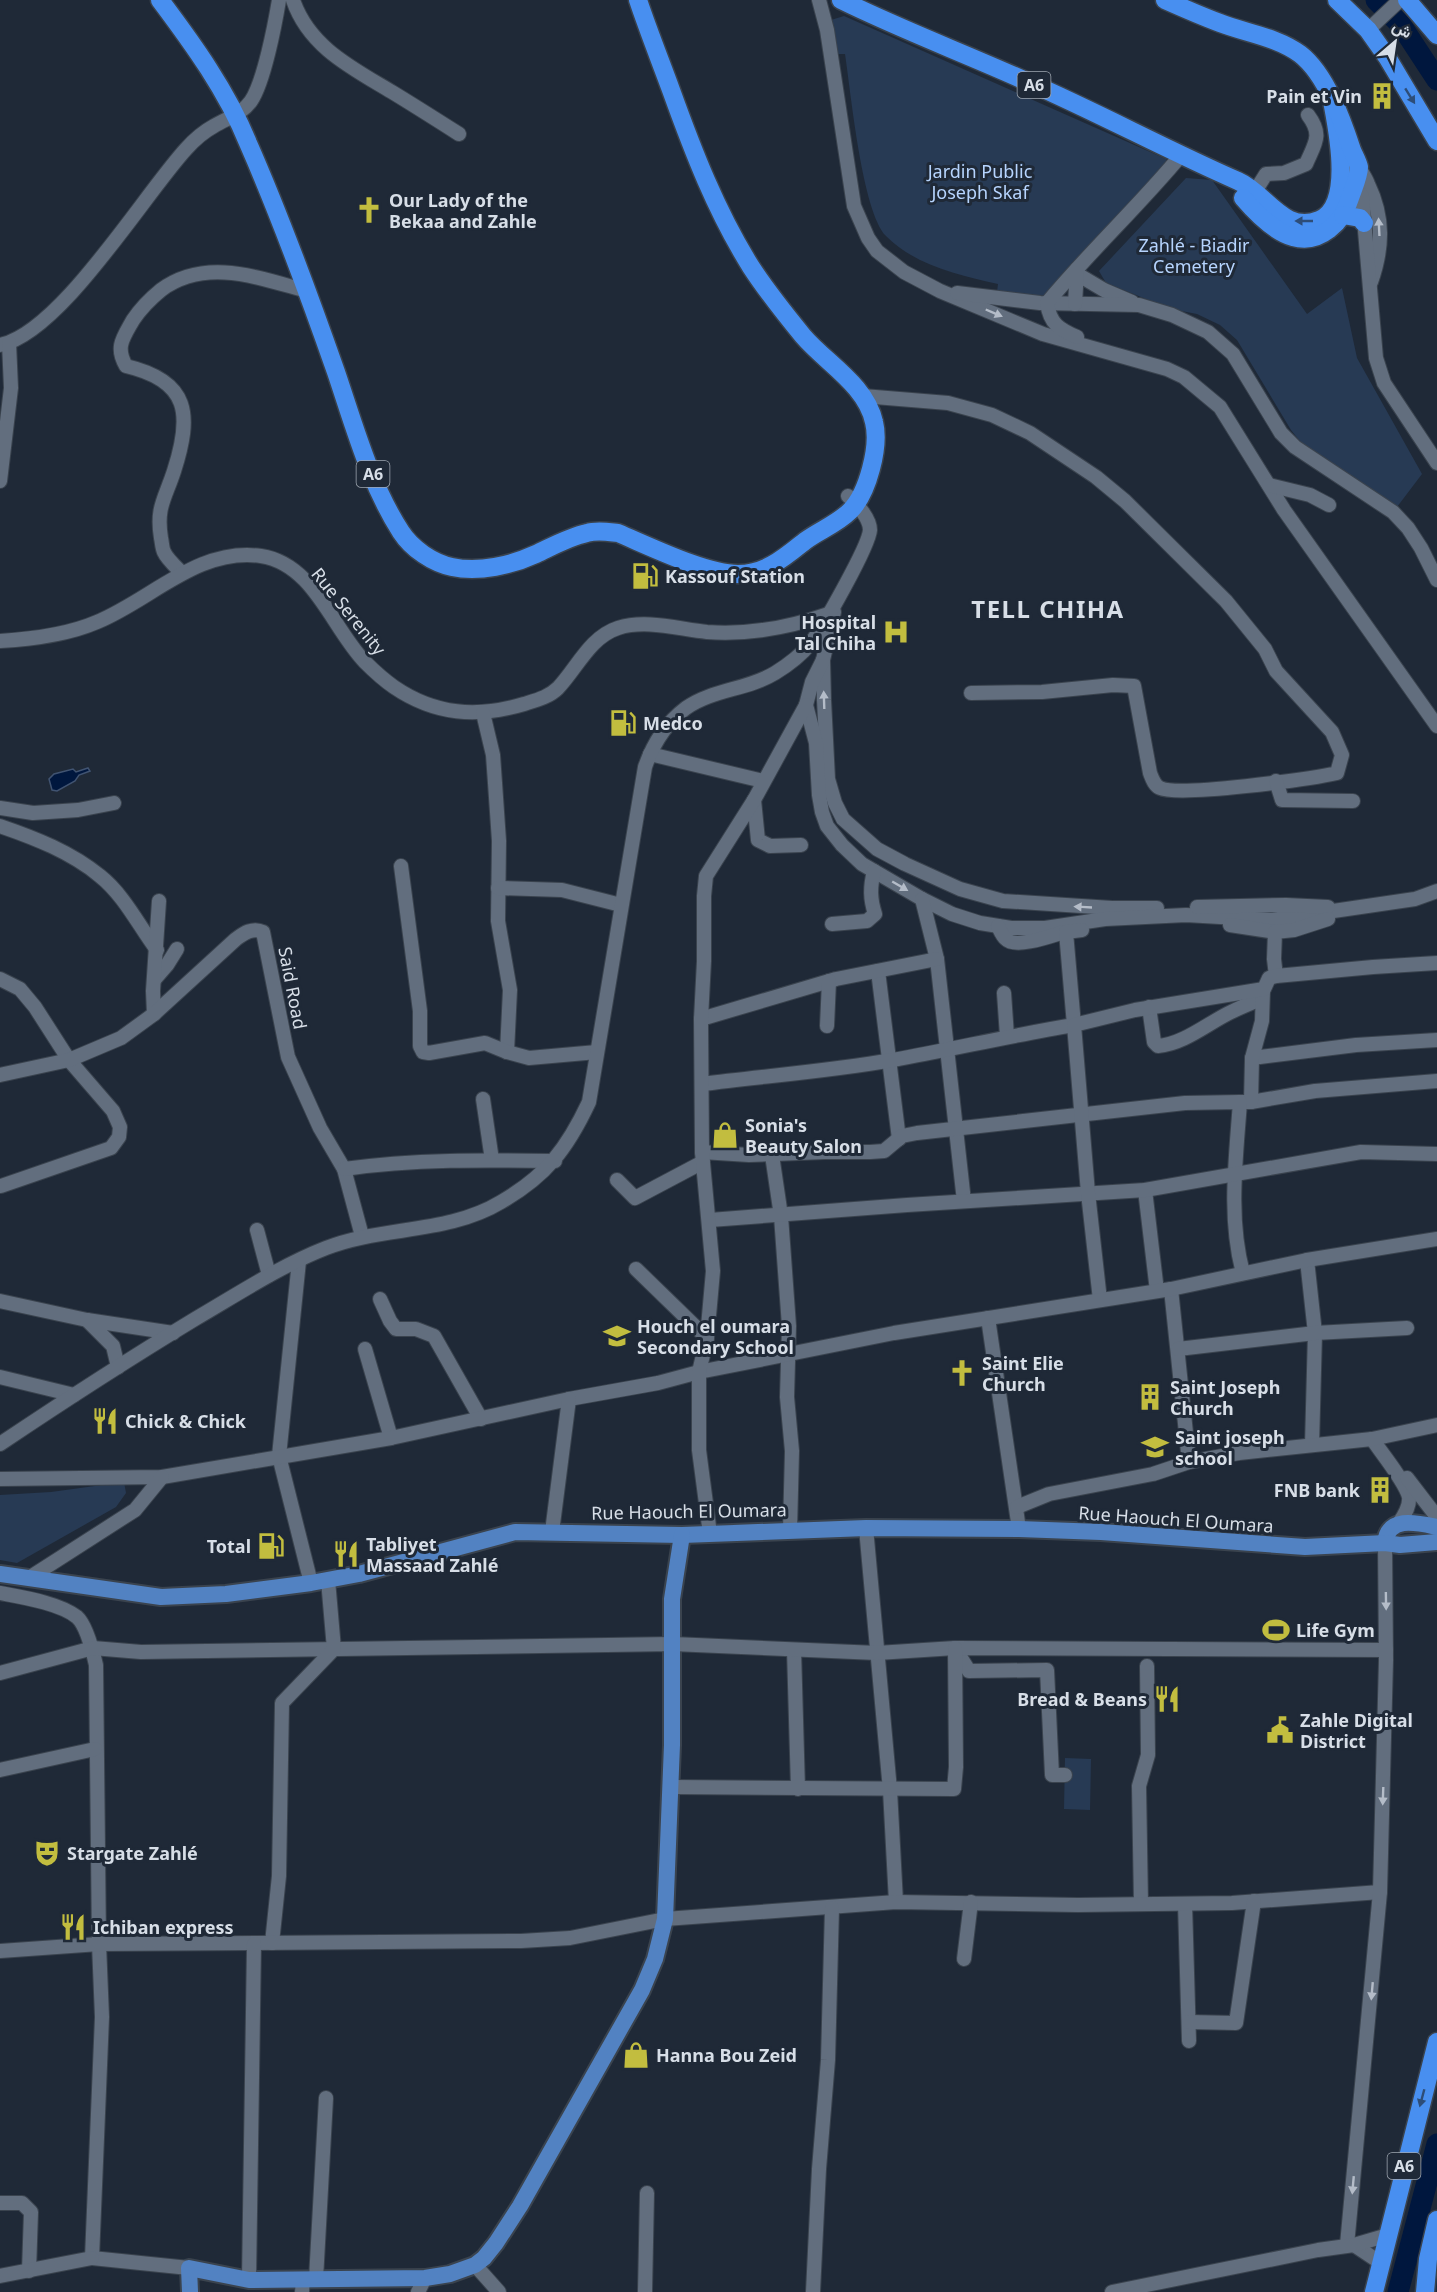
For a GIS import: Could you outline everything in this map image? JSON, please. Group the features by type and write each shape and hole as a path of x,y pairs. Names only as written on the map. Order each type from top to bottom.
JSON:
{"highway":[{"name":"A6","path":"160,0 236,115 307,291 357,433 385,503 402,534 419,551 435,561 453,567 475,569 506,564 534,555 588,532 605,532 618,533 715,571 738,574 770,567 820,530 849,504 860,477 872,462 875,423 863,396 803,337 752,269 722,216 698,164 638,0"},
{"name":"A6","path":"841,0 1030,82 1241,182 1292,221 1308,223 1322,220 1330,212 1349,175"},
{"name":"A6","path":"1165,0 1221,24 1262,36 1292,50 1311,64 1332,100 1349,175 1343,215 1323,234 1304,238 1283,233 1246,201 1225,176"},
{"path":"1337,0 1372,27 1387,57 1437,141"},
{"path":"1402,0 1437,35"},
{"path":"1343,215 1360,218 1364,223"},
{"name":"A6","path":"1374,2290 1437,2042"},
{"path":"1425,2292 1428,2259 1437,2220"}],"main road":[{"path":"1385,1543 1390,1529 1398,1523 1437,1527"},
{"name":"Rue Haouch El Oumara","path":"0,1574 161,1597 226,1594 359,1574 515,1533 552,1532 710,1534 866,1528 1019,1529 1101,1532 1305,1547 1437,1542"},
{"path":"190,2292 189,2268 249,2280 307,2284 421,2285 475,2265 496,2243 520,2206 614,2042 642,1990 655,1959 665,1919 674,1644 672,1599 682,1534"}],"street":[{"path":"0,481 11,388 4,344 34,328 81,282 155,185 196,139 216,124 236,115 252,99 273,30 279,0"},
{"path":"293,0 312,36 334,57 459,134"},
{"path":"819,0 827,30 851,189 860,223 877,251 890,262 940,291 1043,334 1167,369 1198,387 1220,407 1284,510 1437,726"},
{"path":"1372,27 1402,0"},
{"path":"1254,193 1266,174 1284,173 1306,164 1316,140 1316,126 1308,115"},
{"path":"1047,303 1155,187 1182,154"},
{"path":"1349,175 1362,196 1365,257 1370,284 1376,358 1384,383 1437,463"},
{"path":"1349,175 1370,188 1377,209 1380,227 1380,257 1370,284"},
{"path":"1075,304 1077,270"},
{"path":"1077,270 1104,290 1139,305"},
{"path":"182,573 164,552 159,508 174,470 184,420 183,408 179,396 159,377 126,366 120,356 123,338 148,300 172,282 191,274 212,271 238,274 307,291"},
{"path":"940,291 1029,302 1139,305 1155,308 1208,332 1226,345 1233,354 1281,433 1295,447 1393,512 1408,528 1421,548 1437,580"},
{"path":"1023,326 1029,302"},
{"path":"1047,303 1051,319 1058,328 1126,358"},
{"path":"863,396 948,403 992,415 1030,433 1096,477 1125,501 1226,601 1265,649 1276,671 1332,732 1342,755 1337,773 1307,780 1276,781 1188,791 1161,789 1154,783 1150,773 1134,686 1113,685 1042,692 971,693"},
{"path":"1269,485 1310,495 1329,505"},
{"path":"0,1444 172,1333 298,1260 362,1236 414,1229 470,1216 500,1203 555,1161 575,1133 589,1102 645,767 650,754 659,735 687,708 708,696 748,685 775,674 795,660 811,643 836,603 869,536 869,522 849,504"},
{"name":"Rue Serenity","path":"0,641 69,632 97,623 130,606 182,573 242,555 263,556 281,563 305,581 364,661 393,686 424,703 446,710 483,713 499,711 544,698 558,688 593,644 605,634 618,628 643,625 720,632 762,631 803,623 828,615"},
{"path":"710,1534 699,1450 699,1372 707,1338 713,1271 703,1157 701,1019 706,876 754,800 806,705 812,682 823,660 836,603"},
{"path":"823,660 828,779 835,803 843,819 877,849 939,881 960,889 1003,901 1112,908 1267,913 1351,908 1415,900 1437,891"},
{"path":"806,705 816,744 819,795 827,826 842,846 862,864 952,914 980,923 1011,928 1045,928 1119,918 1211,912 1227,925 1275,932 1300,928 1373,905"},
{"path":"483,713 493,755 499,841 500,938 510,990 507,1053"},
{"path":"650,754 763,781"},
{"path":"1276,781 1282,800 1353,801"},
{"path":"754,800 758,840 770,846 801,845"},
{"path":"0,808 33,813 78,810 114,803"},
{"path":"827,826 843,819"},
{"path":"0,826 70,855 102,877 135,916 157,950"},
{"path":"862,864 877,849"},
{"path":"401,866 420,1011 420,1046 423,1052 429,1053 485,1043 507,1053 529,1058 597,1052"},
{"path":"832,924 867,921 875,914 871,902 871,883 874,871"},
{"path":"498,888 562,890 621,905"},
{"path":"922,899 937,959 964,1201"},
{"path":"154,1014 159,902"},
{"path":"998,926 1005,939 1012,943 1066,932 1089,930 1110,924 1119,918"},
{"name":"Said Road","path":"0,1075 69,1060 121,1038 154,1014 246,931 260,930 263,932 288,1057 320,1128 344,1169 362,1236"},
{"path":"1066,932 1088,1193 1100,1300"},
{"path":"1275,932 1276,976"},
{"path":"154,980 177,949"},
{"path":"701,1019 829,981 937,959"},
{"path":"1243,1273 1236,1247 1234,1175 1252,1058 1262,1021 1262,994 1269,978 1437,963"},
{"path":"878,971 899,1139"},
{"path":"0,979 20,989 28,998 69,1060 113,1111 120,1127 119,1137 111,1148 1,1186"},
{"path":"827,1026 829,981"},
{"path":"1004,993 1007,1036"},
{"path":"702,1084 890,1060 1074,1025 1149,1007 1262,994"},
{"path":"1149,1007 1154,1042 1158,1046 1165,1046 1262,994"},
{"path":"1252,1058 1356,1046 1437,1040"},
{"path":"617,1180 635,1197 703,1157 877,1152 884,1151 902,1136 917,1133 1185,1103 1246,1102 1315,1090 1437,1081"},
{"path":"483,1099 490,1134 492,1160"},
{"path":"710,1220 1145,1190 1361,1152 1437,1154"},
{"path":"772,1155 781,1216 789,1326 788,1397 792,1451 790,1530"},
{"path":"344,1169 380,1164 492,1160 555,1161"},
{"path":"1145,1190 1178,1349 1189,1462"},
{"path":"257,1230 269,1275"},
{"path":"0,1479 162,1478 391,1438 788,1354 988,1318 1164,1290 1307,1260 1437,1239"},
{"path":"298,1260 279,1456 319,1581 334,1649"},
{"path":"1307,1260 1314,1333 1312,1445"},
{"path":"636,1269 707,1338"},
{"path":"380,1299 396,1329 417,1329 434,1336 481,1419"},
{"path":"0,1301 87,1320 172,1333"},
{"path":"988,1318 1019,1529"},
{"path":"87,1320 112,1346 118,1367"},
{"path":"1178,1349 1314,1333 1407,1328"},
{"path":"365,1349 391,1438"},
{"path":"0,1377 74,1395"},
{"path":"552,1532 569,1399"},
{"path":"1017,1507 1049,1494 1153,1474 1189,1462 1239,1453 1376,1438 1437,1425"},
{"path":"1376,1438 1437,1517"},
{"path":"1376,1438 1409,1498 1408,1507 1398,1523"},
{"path":"29,1578 135,1510 162,1478"},
{"path":"1408,1507 1423,1500"},
{"path":"866,1528 890,1790 896,1902"},
{"path":"1351,2245 1380,1892 1386,1650 1385,1543"},
{"path":"0,1593 44,1602 78,1617 93,1648 96,1665 95,1749 102,2018 92,2258"},
{"path":"0,1673 93,1648 141,1652 674,1644 877,1653 955,1648 1386,1650"},
{"path":"955,1648 969,1671 1047,1670 1052,1775 1065,1775"},
{"path":"670,1787 954,1789 956,1767 955,1648"},
{"path":"272,1943 279,1875 282,1703 334,1649"},
{"path":"794,1650 798,1789"},
{"path":"1141,1904 1139,1786 1148,1755 1147,1666"},
{"path":"0,1770 95,1749"},
{"path":"0,1951 99,1944 521,1941 570,1938 665,1919 896,1902 1185,1904 1380,1892"},
{"path":"1189,2022 1236,2023 1254,1901"},
{"path":"964,1959 971,1902"},
{"path":"1185,1904 1189,2041"},
{"path":"813,2292 819,2169 828,2060 832,1908"},
{"path":"249,2280 254,1944"},
{"path":"307,2284 326,2098"},
{"path":"645,2292 647,2193"},
{"path":"1,2203 22,2203 31,2212 29,2271"},
{"path":"1112,2292 1351,2245 1388,2235"},
{"path":"1351,2245 1381,2263"},
{"path":"0,2276 92,2258 189,2268"},
{"path":"475,2265 499,2292"}],"green space":[{"name":"Jardin Public Joseph Skaf","path":"844,16 1166,159 1169,168 1057,297 997,292 998,284 953,273 924,262 886,236 870,202 859,150 845,54 837,54 831,20"},
{"name":"Zahlé - Biadir Cemetery","path":"1186,178 1212,180 1307,314 1342,288 1357,358 1422,474 1397,507 1302,444 1291,430 1237,340 1220,325 1197,314 1171,309 1106,283 1099,271"},
{"path":"124,1482 126,1493 116,1507 17,1563 0,1560 0,1495 51,1492"},
{"path":"1065,1758 1091,1759 1090,1810 1064,1809"}],"shaded area":[{"path":"88,768 90,771 79,775 75,781 57,791 52,790 49,779 54,774 73,769 76,772"}],"waterway":[{"path":"1376,0 1401,25 1437,80"},
{"path":"1398,2292 1437,2144"}],"place":[{"name":"Pain et Vin","path":"1382,96"},
{"name":"Our Lady of the Bekaa and Zahle","path":"369,210"},
{"name":"Kassouf Station","path":"645,576"},
{"name":"Hospital Tal Chiha","path":"896,632"},
{"name":"Medco","path":"623,723"},
{"name":"Sonia's Beauty Salon","path":"725,1135"},
{"name":"Houch el oumara Secondary School","path":"617,1336"},
{"name":"Saint Elie Church","path":"962,1373"},
{"name":"Saint Joseph Church","path":"1150,1397"},
{"name":"Chick & Chick","path":"105,1421"},
{"name":"Saint joseph school","path":"1155,1447"},
{"name":"FNB bank","path":"1380,1490"},
{"name":"Total","path":"271,1546"},
{"name":"Tabliyet Massaad Zahlé","path":"346,1554"},
{"name":"Life Gym","path":"1276,1630"},
{"name":"Bread & Beans","path":"1167,1699"},
{"name":"Zahle Digital District","path":"1280,1730"},
{"name":"Stargate Zahlé","path":"47,1853"},
{"name":"Ichiban express","path":"73,1927"},
{"name":"Hanna Bou Zeid","path":"636,2055"}],"district":[{"name":"TELL CHIHA","path":"1048,608"}]}
